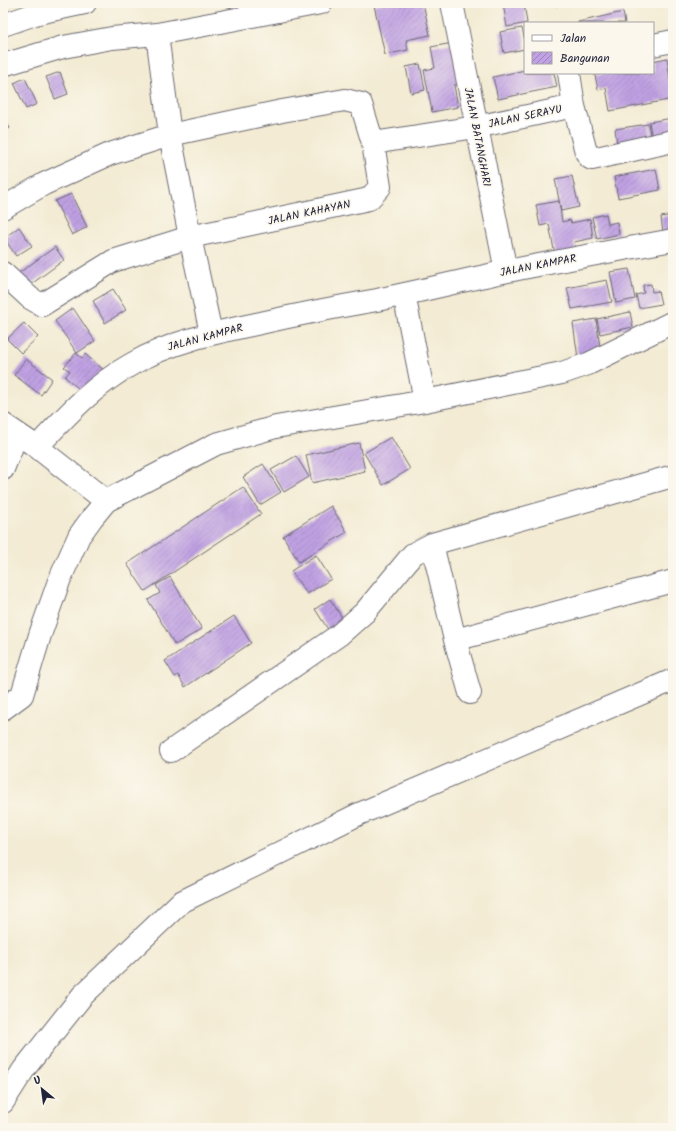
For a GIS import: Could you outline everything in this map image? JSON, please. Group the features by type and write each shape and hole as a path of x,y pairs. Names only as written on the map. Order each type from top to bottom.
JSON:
{"main road":[{"path":"3,25 38,13 85,3"},
{"path":"3,65 77,44 112,38 157,34 321,3"},
{"name":"JALAN BATANGHARI","path":"452,3 506,271"},
{"path":"157,34 170,135 211,333"},
{"path":"654,44 673,41"},
{"name":"JALAN SERAYU","path":"569,74 574,106 586,152 590,158 592,159 673,141"},
{"name":"JALAN KAHAYAN","path":"3,208 44,184 104,157 170,135 282,111 345,100 361,104 373,143 380,187 369,199 190,237 113,261 42,305 30,298 3,273"},
{"name":"JALAN SERAYU","path":"476,127 574,106"},
{"path":"373,143 476,127"},
{"name":"JALAN KAMPAR","path":"37,447 80,402 107,380 132,364 159,350 181,342 211,333 404,294 506,271 673,240"},
{"path":"404,294 425,400"},
{"path":"3,709 22,695 40,635 59,580 79,536 106,501 216,444 276,427 562,373 588,364 673,322"},
{"path":"3,469 10,429 37,447 106,501"},
{"path":"171,751 339,635 365,612 413,554 432,544 673,476"},
{"path":"432,544 455,640 470,693"},
{"path":"455,640 673,581"},
{"path":"3,1102 24,1069 82,996 181,902 359,814 673,680"}],"building":[{"path":"383,3 423,3 430,35 406,40 408,50 385,55 374,5"},
{"path":"503,3 524,3 527,22 507,27"},
{"path":"555,3 569,3 569,4 556,6"},
{"path":"623,12 625,22 578,22"},
{"path":"522,28 524,49 504,53 500,32"},
{"path":"453,43 465,83 454,85 458,107 432,112 424,70 435,68 431,47"},
{"path":"667,58 673,99 610,111 606,88 598,90 595,75 654,74 654,61"},
{"path":"673,63 673,77 672,77 670,64"},
{"path":"420,64 425,90 411,93 406,67"},
{"path":"524,70 524,74 554,74 557,87 498,99 493,77"},
{"path":"60,72 68,94 55,99 46,77"},
{"path":"25,78 37,104 26,109 14,83"},
{"path":"3,118 10,128 3,132"},
{"path":"673,118 673,134 652,138 649,122"},
{"path":"648,124 652,146 618,151 615,129"},
{"path":"656,169 660,190 618,198 614,177"},
{"path":"572,176 579,207 561,211 555,179"},
{"path":"71,194 87,227 72,235 55,201"},
{"path":"559,201 562,222 570,220 571,223 590,219 593,238 574,242 576,251 555,255 549,224 540,226 536,205"},
{"path":"606,214 608,224 617,222 619,234 597,239 592,217"},
{"path":"673,215 673,231 663,233 661,217"},
{"path":"19,227 32,246 16,256 4,238"},
{"path":"55,247 64,260 26,288 16,275"},
{"path":"629,269 635,299 616,303 610,272"},
{"path":"607,280 612,302 572,309 567,288"},
{"path":"651,284 652,292 658,291 661,304 639,308 636,295 644,293 643,285"},
{"path":"113,289 126,310 105,323 93,301"},
{"path":"73,308 95,341 77,353 55,321"},
{"path":"630,312 633,327 600,334 597,319"},
{"path":"596,319 601,354 578,358 573,323"},
{"path":"24,323 38,337 21,353 7,339"},
{"path":"76,353 82,358 85,354 105,371 85,394 65,377 70,371 64,367"},
{"path":"26,359 52,379 41,395 14,375"},
{"path":"391,437 410,469 383,485 364,453"},
{"path":"359,443 365,471 312,483 306,455"},
{"path":"296,456 309,477 284,492 271,470"},
{"path":"263,464 281,492 260,505 243,477"},
{"path":"243,487 261,514 145,591 127,564"},
{"path":"331,506 347,532 299,562 283,536"},
{"path":"316,555 331,579 307,594 291,571"},
{"path":"170,577 202,629 175,645 148,600 160,593 156,585"},
{"path":"330,599 345,622 329,631 315,609"},
{"path":"234,616 251,643 185,687 178,675 175,677 165,661"}]}
